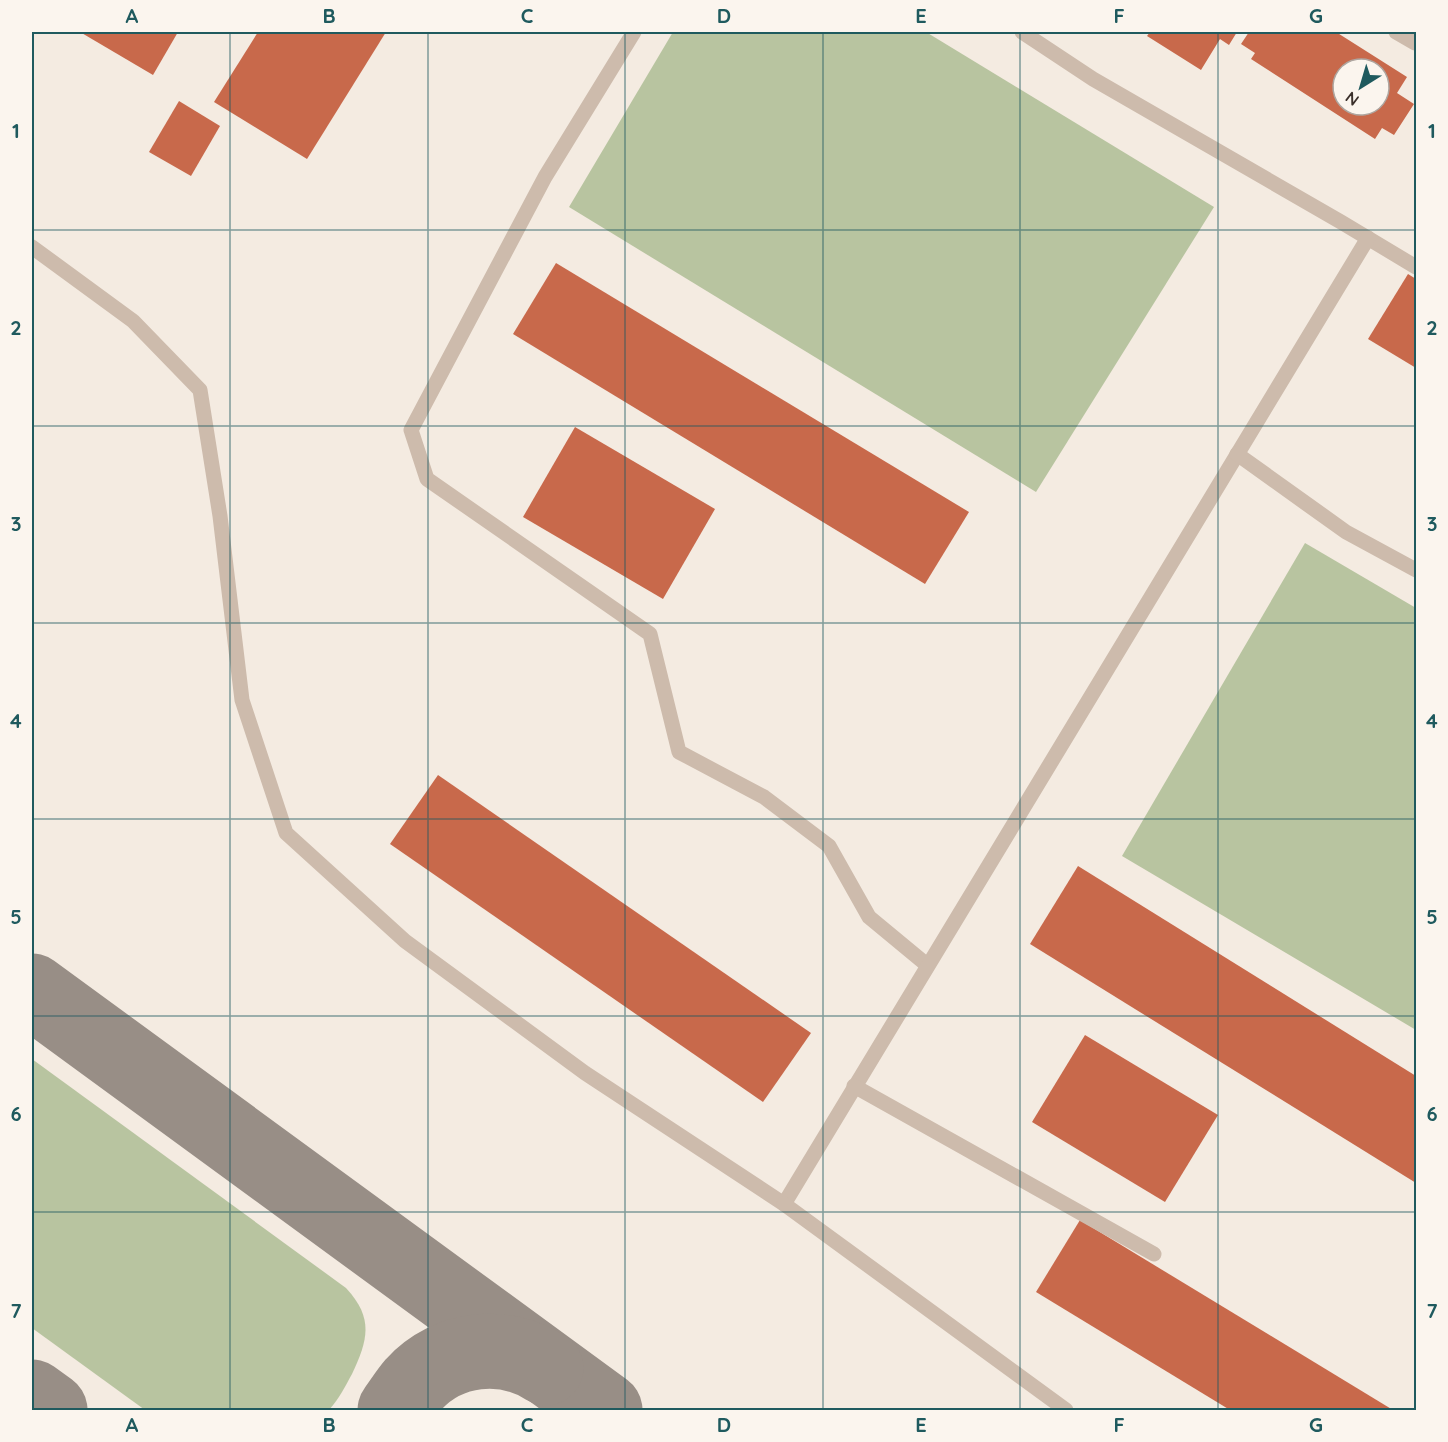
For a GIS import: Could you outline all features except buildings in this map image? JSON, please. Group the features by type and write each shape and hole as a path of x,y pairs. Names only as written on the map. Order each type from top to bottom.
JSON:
{"lane":[{"path":"634,32 545,177 411,430 427,479 650,634 679,752 764,797 829,846 869,917 927,965"},
{"path":"1022,32 1093,79 1416,267"},
{"path":"1396,32 1415,43"},
{"path":"784,1204 1368,238"},
{"path":"32,247 133,321 200,390 220,516 242,699 286,833 405,941 585,1073 784,1204 1066,1410"},
{"path":"1236,454 1346,532 1416,570"},
{"path":"854,1086 1154,1254"}],"green space":[{"path":"673,32 926,32 1214,207 1036,492 569,207"},
{"path":"1305,543 1416,608 1416,1030 1122,856"},
{"path":"32,1059 346,1288 361,1309 366,1330 365,1340 352,1374 329,1410 145,1410 32,1328"}],"taxiway":[{"path":"32,991 605,1410"},
{"path":"395,1410 414,1384 428,1372 443,1362 460,1356 495,1351 530,1359 546,1368"},
{"path":"32,1397 50,1410"}]}
